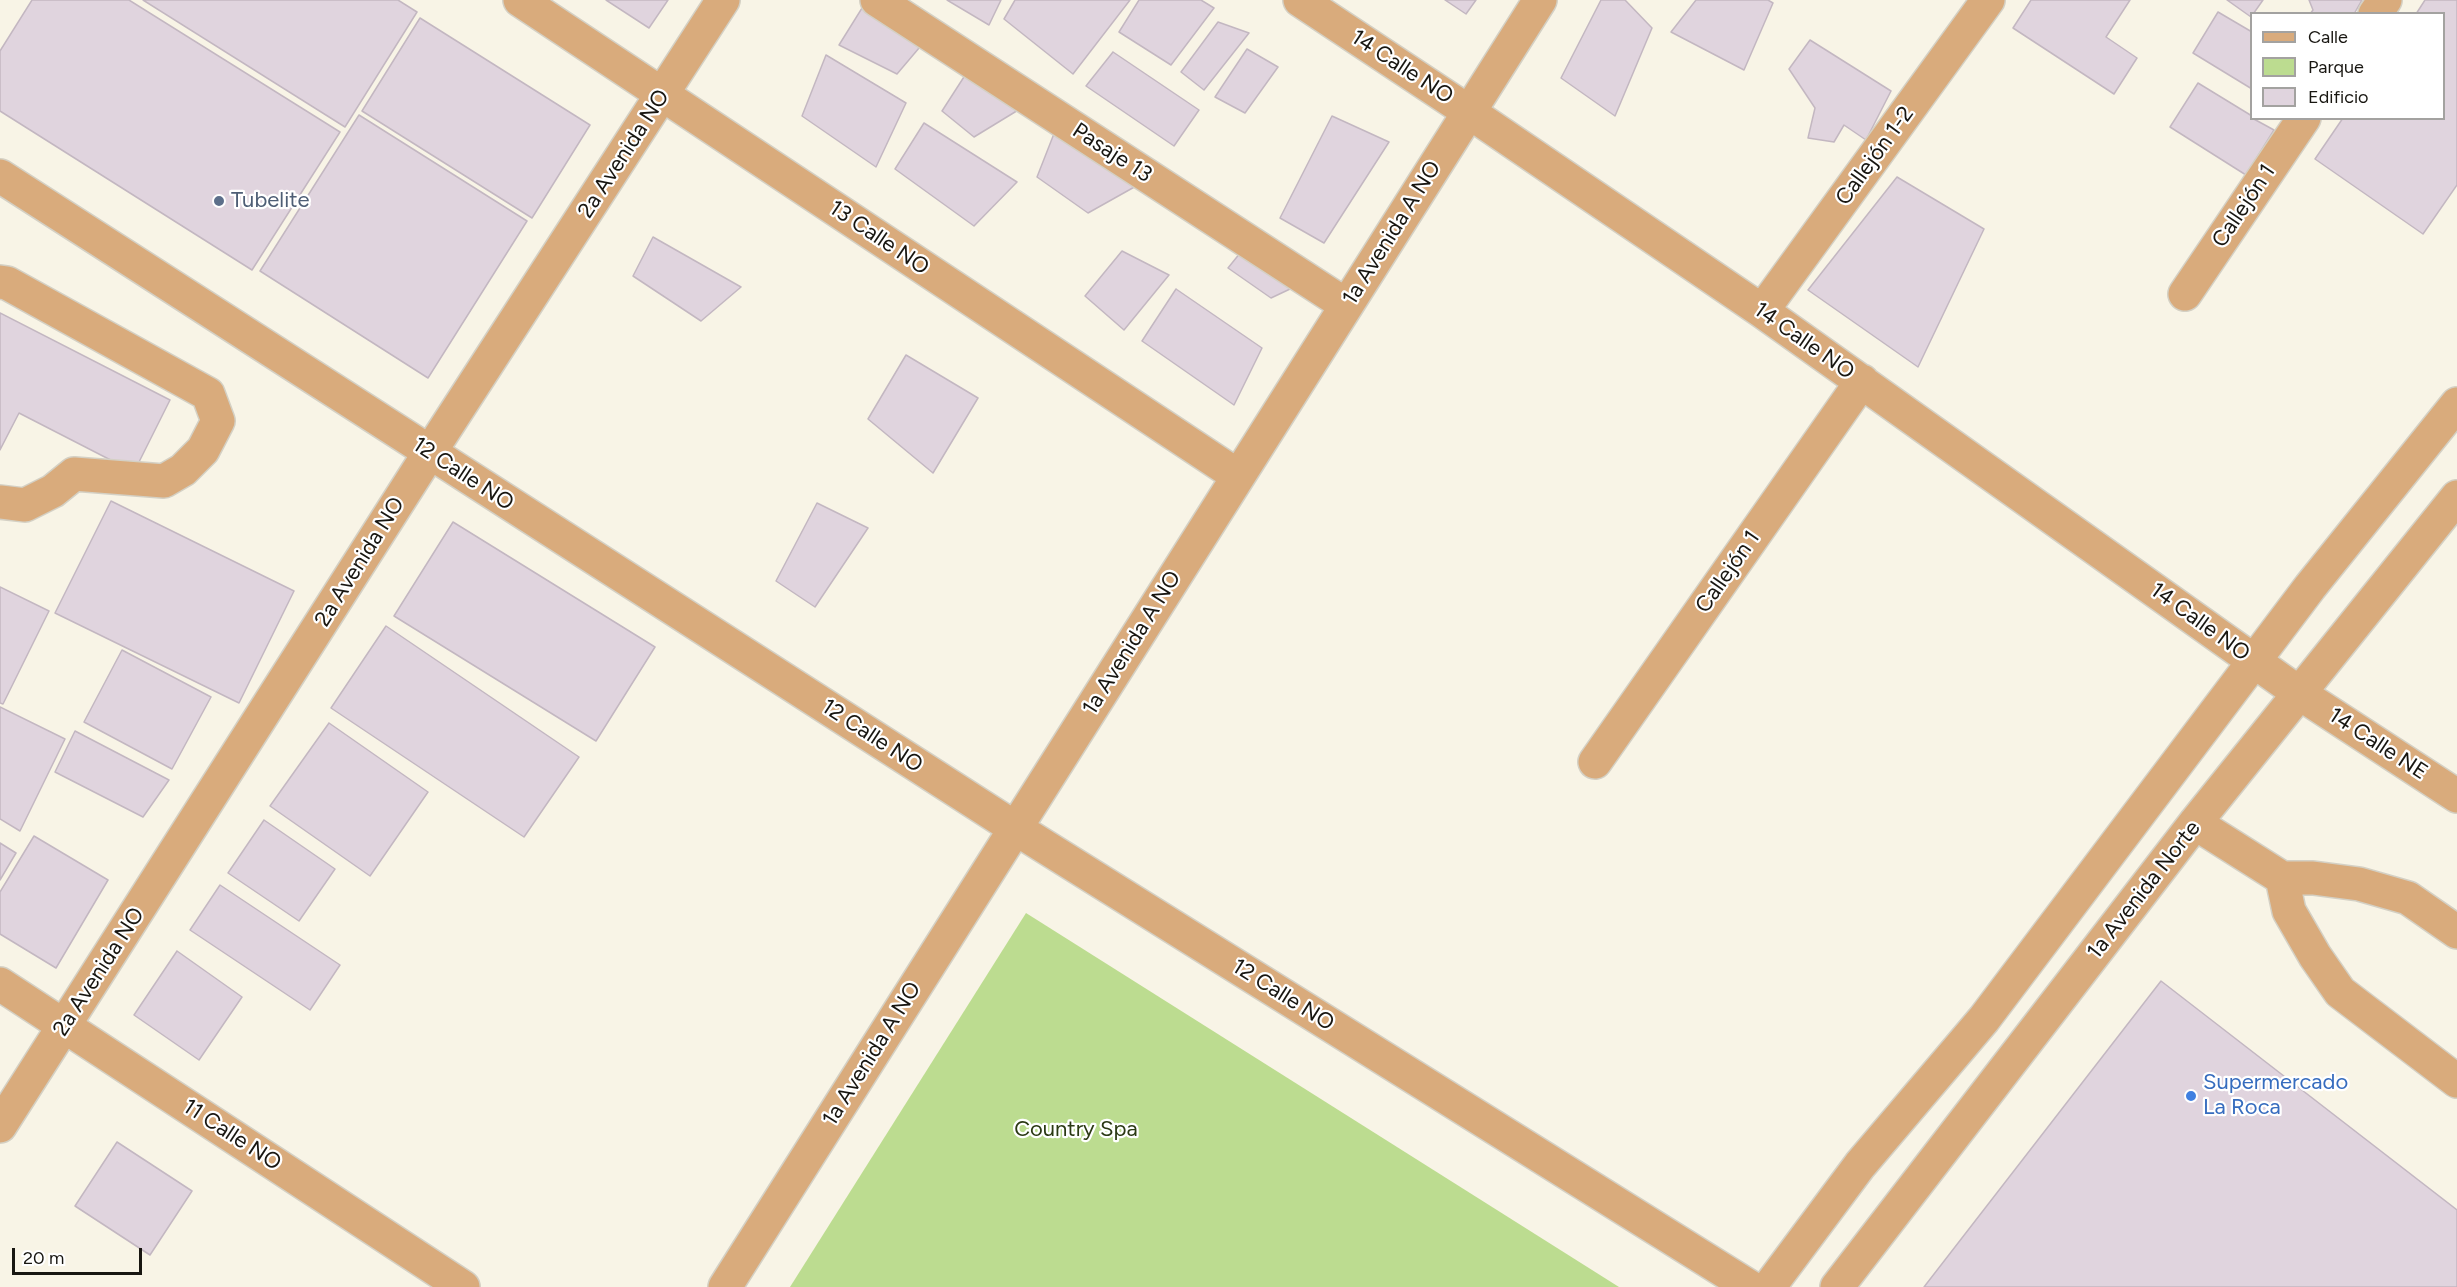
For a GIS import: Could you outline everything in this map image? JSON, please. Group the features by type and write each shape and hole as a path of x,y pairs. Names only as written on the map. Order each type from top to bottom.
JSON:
{"street":[{"name":"13 Calle NO","path":"520,0 1238,476"},
{"name":"2a Avenida NO","path":"0,1126 430,452 723,0"},
{"name":"Pasaje 13","path":"878,0 1346,305"},
{"name":"14 Calle NO","path":"1300,0 1762,311 2299,693"},
{"name":"1a Avenida A NO","path":"725,1287 1540,0"},
{"name":"Callejón 1-2","path":"1762,311 1988,0"},
{"name":"Callejón 1","path":"2185,294 2303,120"},
{"name":"12 Calle NO","path":"0,176 1015,828 1731,1282"},
{"path":"0,282 7,283 208,394 218,421 203,450 183,470 164,481 74,474 53,491 25,506 0,502"},
{"name":"Callejón 1","path":"1594,762 1862,381"},
{"path":"1769,1287 1860,1165 1984,1019 2310,587 2457,404"},
{"name":"1a Avenida Norte","path":"1837,1287 2195,823 2457,496"},
{"name":"14 Calle NE","path":"2299,693 2457,796"},
{"path":"2195,823 2282,878 2313,878 2359,884 2408,898 2457,932"},
{"path":"2282,878 2289,911 2315,956 2340,992 2457,1081"},
{"name":"11 Calle NO","path":"0,984 463,1287"}],"green space":[{"name":"Country Spa","path":"1026,913 1619,1287 790,1287"}],"building":[{"name":"Tubelite","path":"32,0 129,0 340,132 252,270 0,111 0,51"},
{"path":"143,0 398,0 417,12 345,127"},
{"path":"606,0 668,0 649,28"},
{"path":"867,0 936,28 897,74 839,45"},
{"path":"947,0 1001,0 989,25"},
{"path":"1015,0 1130,0 1073,74 1004,19"},
{"path":"1139,0 1201,0 1214,8 1171,65 1119,32"},
{"path":"1445,0 1476,0 1466,14"},
{"path":"1601,0 1625,0 1652,28 1615,116 1561,78"},
{"path":"1696,0 1768,0 1773,3 1744,70 1671,32"},
{"path":"2031,0 2130,0 2106,37 2137,58 2114,94 2013,28"},
{"path":"2227,0 2263,0 2255,12 2250,12 2250,16"},
{"path":"2309,0 2362,0 2355,12 2312,12 2313,10"},
{"path":"2425,0 2457,0 2457,185 2423,234 2315,159 2342,120 2445,120 2445,12 2417,12"},
{"path":"2218,12 2250,31 2250,88 2193,53"},
{"path":"420,18 590,125 532,218 362,111"},
{"path":"1218,22 1249,33 1204,90 1181,72"},
{"path":"1810,40 1891,91 1866,140 1844,125 1834,142 1808,138 1815,108 1789,69"},
{"path":"1247,49 1278,67 1245,113 1215,97"},
{"path":"1113,52 1199,110 1174,146 1086,86"},
{"path":"826,55 906,103 876,167 802,116"},
{"path":"971,66 1033,101 974,137 942,111"},
{"path":"2198,83 2250,115 2250,120 2256,120 2274,130 2246,175 2170,127"},
{"path":"359,115 527,221 428,378 260,271"},
{"path":"1332,116 1389,142 1324,243 1280,218"},
{"path":"924,123 1017,182 974,226 895,169"},
{"path":"1057,126 1154,176 1088,213 1037,177"},
{"path":"1897,177 1984,229 1918,367 1808,290"},
{"path":"653,237 741,287 701,321 633,276"},
{"path":"1253,237 1307,281 1271,298 1228,268"},
{"path":"1122,251 1169,275 1124,330 1085,296"},
{"path":"1176,289 1262,348 1234,405 1142,341"},
{"path":"0,313 170,400 134,472 19,413 0,450"},
{"path":"906,355 978,398 933,473 868,419"},
{"path":"111,501 294,591 239,703 55,613"},
{"path":"817,503 868,528 815,607 776,581"},
{"path":"453,522 655,647 596,741 394,616"},
{"path":"0,587 49,611 3,704 0,703"},
{"path":"386,626 579,757 524,837 331,708"},
{"path":"122,650 211,697 172,769 84,722"},
{"path":"0,707 65,739 20,831 0,819"},
{"path":"329,723 428,792 370,876 270,806"},
{"path":"75,731 169,780 143,817 55,772"},
{"path":"264,820 335,869 299,921 228,873"},
{"path":"34,836 108,880 56,968 0,934 0,892"},
{"path":"0,843 16,853 0,880"},
{"path":"220,885 340,965 310,1010 190,930"},
{"path":"177,951 242,997 199,1060 134,1015"},
{"name":"Supermercado La Roca","path":"2161,981 2457,1210 2457,1287 1924,1287"},
{"path":"117,1142 192,1191 150,1255 75,1206"}],"place":[{"name":"Tubelite","path":"219,201"},
{"name":"Supermercado La Roca","path":"2191,1096"}]}
